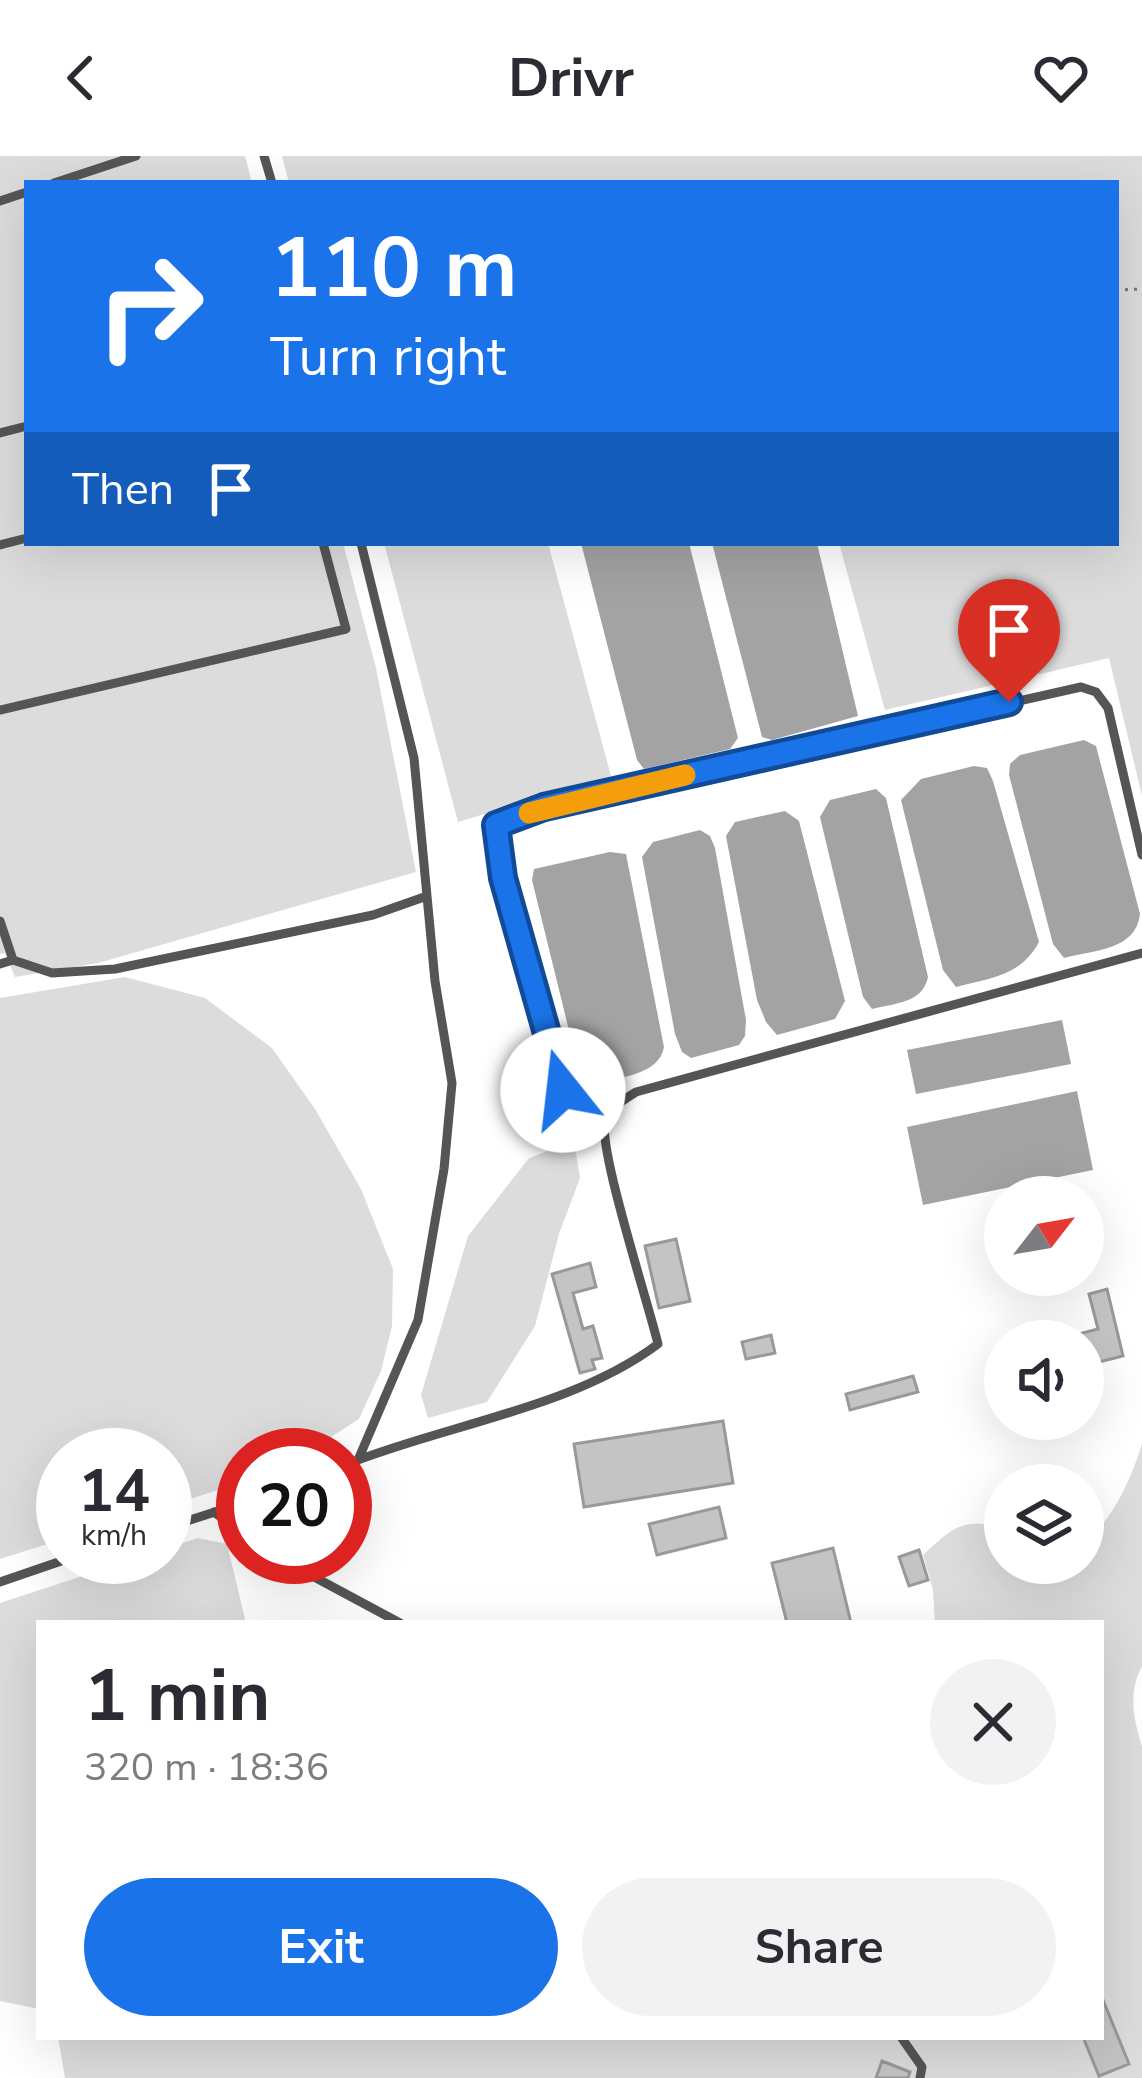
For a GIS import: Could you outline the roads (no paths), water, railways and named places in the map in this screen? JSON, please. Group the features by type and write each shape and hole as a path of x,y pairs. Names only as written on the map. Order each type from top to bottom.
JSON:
{"lane":[{"path":"63,180 136,156"},
{"path":"0,710 346,629 324,546"},
{"path":"362,546 414,758 435,981 452,1083 445,1169 418,1319 372,1428"},
{"path":"612,1108 563,1090 503,878 496,825 544,807 1081,686 1096,692 1108,708 1142,855"},
{"path":"0,964 13,960 52,973 115,969 373,915 427,896"},
{"path":"0,921 13,960"},
{"path":"372,1456 538,1403 637,1360 658,1344 609,1165 604,1129 612,1108 636,1092 1142,953"},
{"path":"192,1519 214,1512"},
{"path":"0,1582 36,1570"},
{"path":"327,1584 394,1620"},
{"path":"903,2040 922,2067 920,2078"}]}
